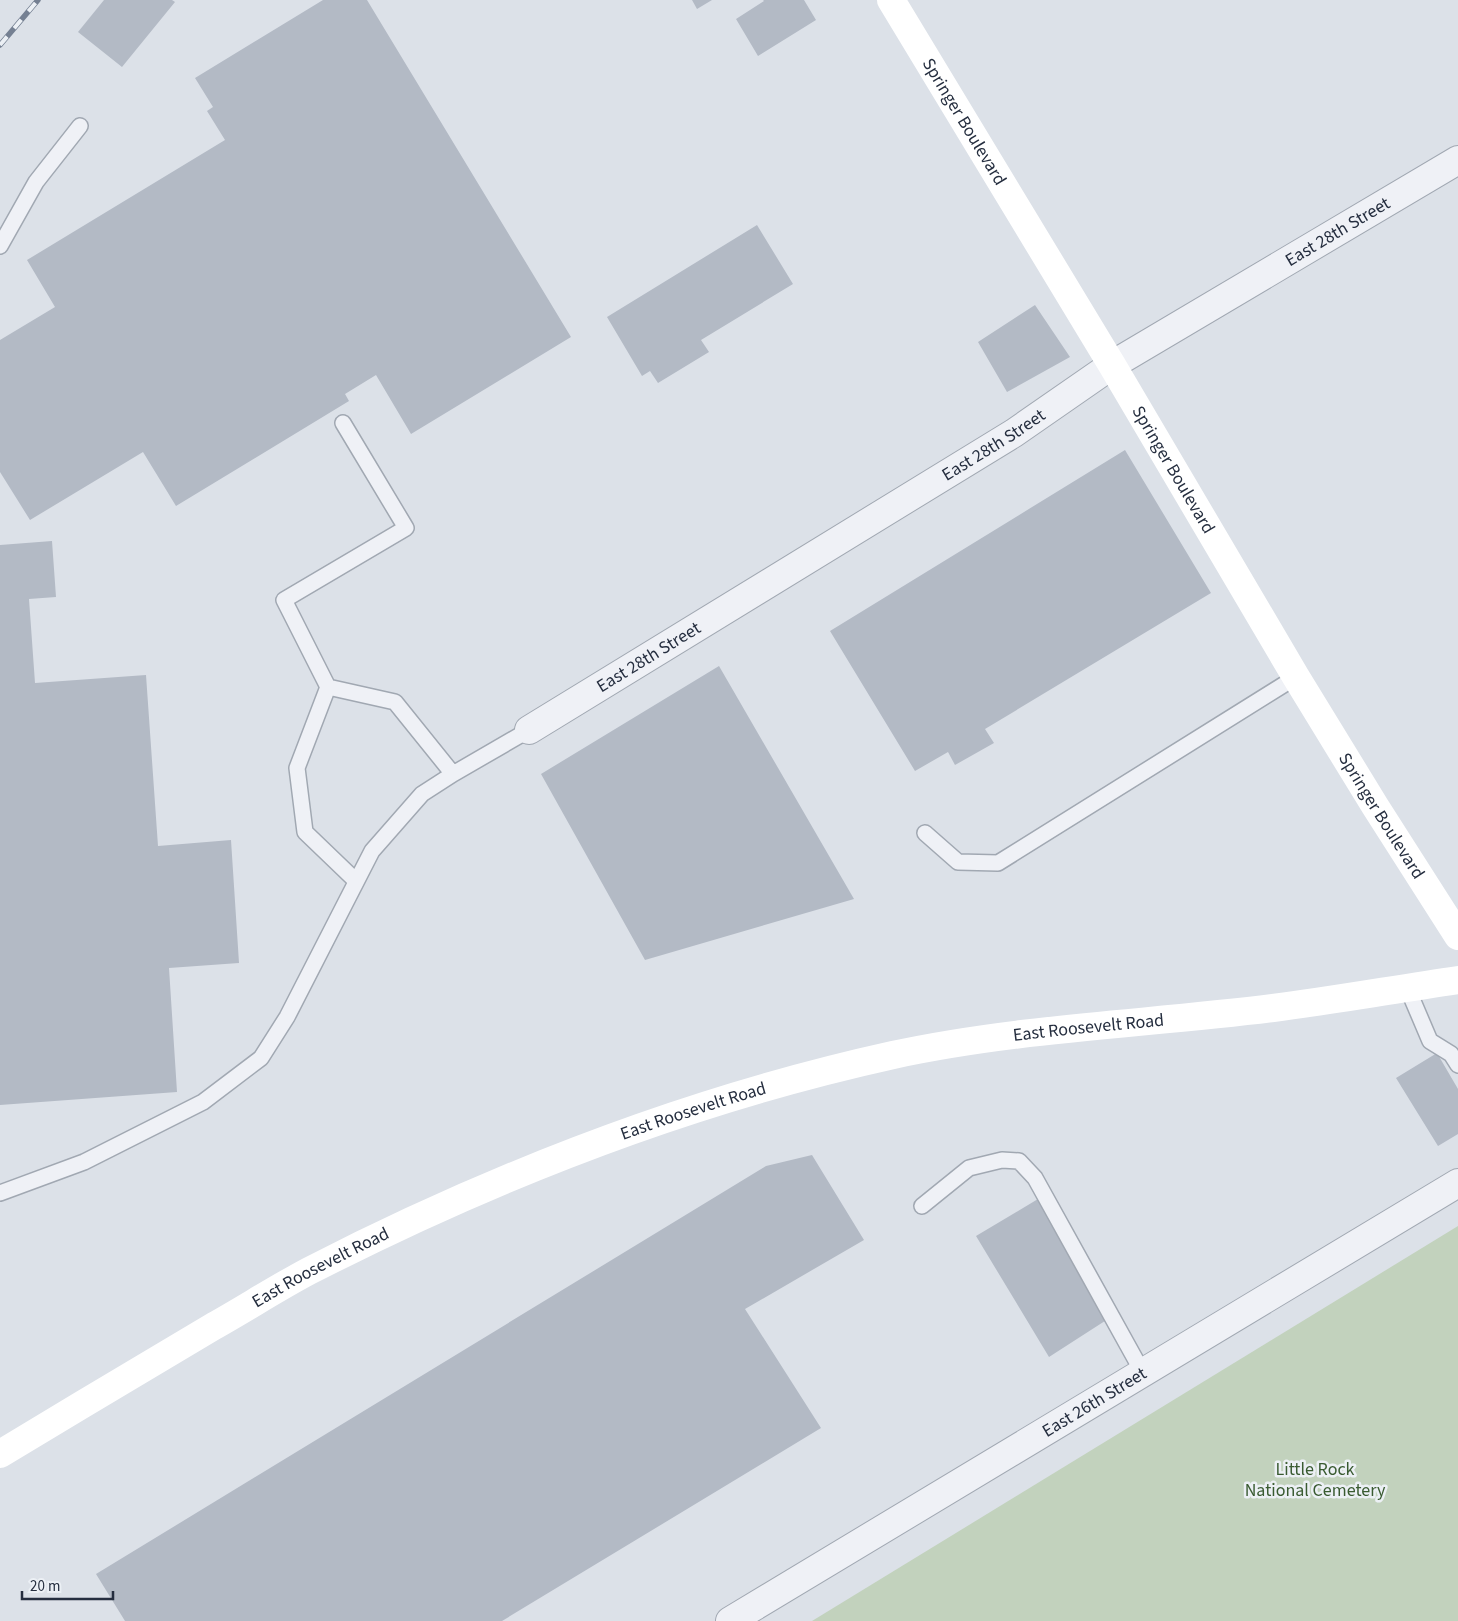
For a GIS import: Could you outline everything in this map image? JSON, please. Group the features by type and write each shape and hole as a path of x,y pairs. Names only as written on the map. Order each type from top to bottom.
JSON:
{"main road":[{"name":"Springer Boulevard","path":"891,0 1112,365 1296,677 1458,936"},
{"name":"East Roosevelt Road","path":"0,1454 305,1273 435,1209 544,1162 641,1127 763,1089 889,1056 938,1046 1099,1026 1273,1008 1458,980"}],"street":[{"name":"East 28th Street","path":"528,730 1014,433 1112,365 1458,160"},
{"name":"East 26th Street","path":"730,1621 1458,1183"}],"lane":[{"path":"0,246 36,182 80,126"},
{"path":"343,423 406,528 284,600 328,687 297,768 305,832 356,881"},
{"path":"925,833 958,862 998,863 1296,677"},
{"path":"328,687 395,702 453,774"},
{"path":"0,1193 84,1162 202,1102 261,1058 287,1017 372,851 422,794 528,730"},
{"path":"1406,987 1430,1041 1451,1054 1458,1065"},
{"path":"922,1206 969,1168 1002,1160 1019,1161 1035,1178 1143,1373"}],"green space":[{"name":"Little Rock National Cemetery","path":"1458,1226 1458,1621 812,1621"}],"building":[{"path":"104,0 172,0 175,2 122,67 78,32"},
{"path":"323,0 367,0 571,337 411,434 376,375 345,394 349,401 176,506 143,452 30,520 0,472 0,340 55,307 27,260 225,140 207,111 213,107 195,78"},
{"path":"692,0 712,0 697,9"},
{"path":"763,0 804,0 816,20 758,56 736,19"},
{"path":"757,225 793,284 701,340 709,352 658,383 650,371 642,376 607,317"},
{"path":"1035,305 1070,357 1007,392 978,342"},
{"path":"1125,450 1211,593 985,729 994,743 955,765 948,752 915,771 830,631"},
{"path":"52,541 56,597 29,599 35,683 146,675 158,846 231,840 239,963 169,968 177,1092 0,1105 0,545"},
{"path":"719,666 854,899 645,960 541,774"},
{"path":"1437,1053 1458,1089 1458,1134 1438,1146 1396,1078"},
{"path":"812,1155 864,1240 745,1309 821,1428 502,1621 125,1621 96,1574 766,1166"},
{"path":"1038,1199 1108,1319 1049,1357 976,1236"}],"railway":[{"path":"0,45 38,0"}]}
